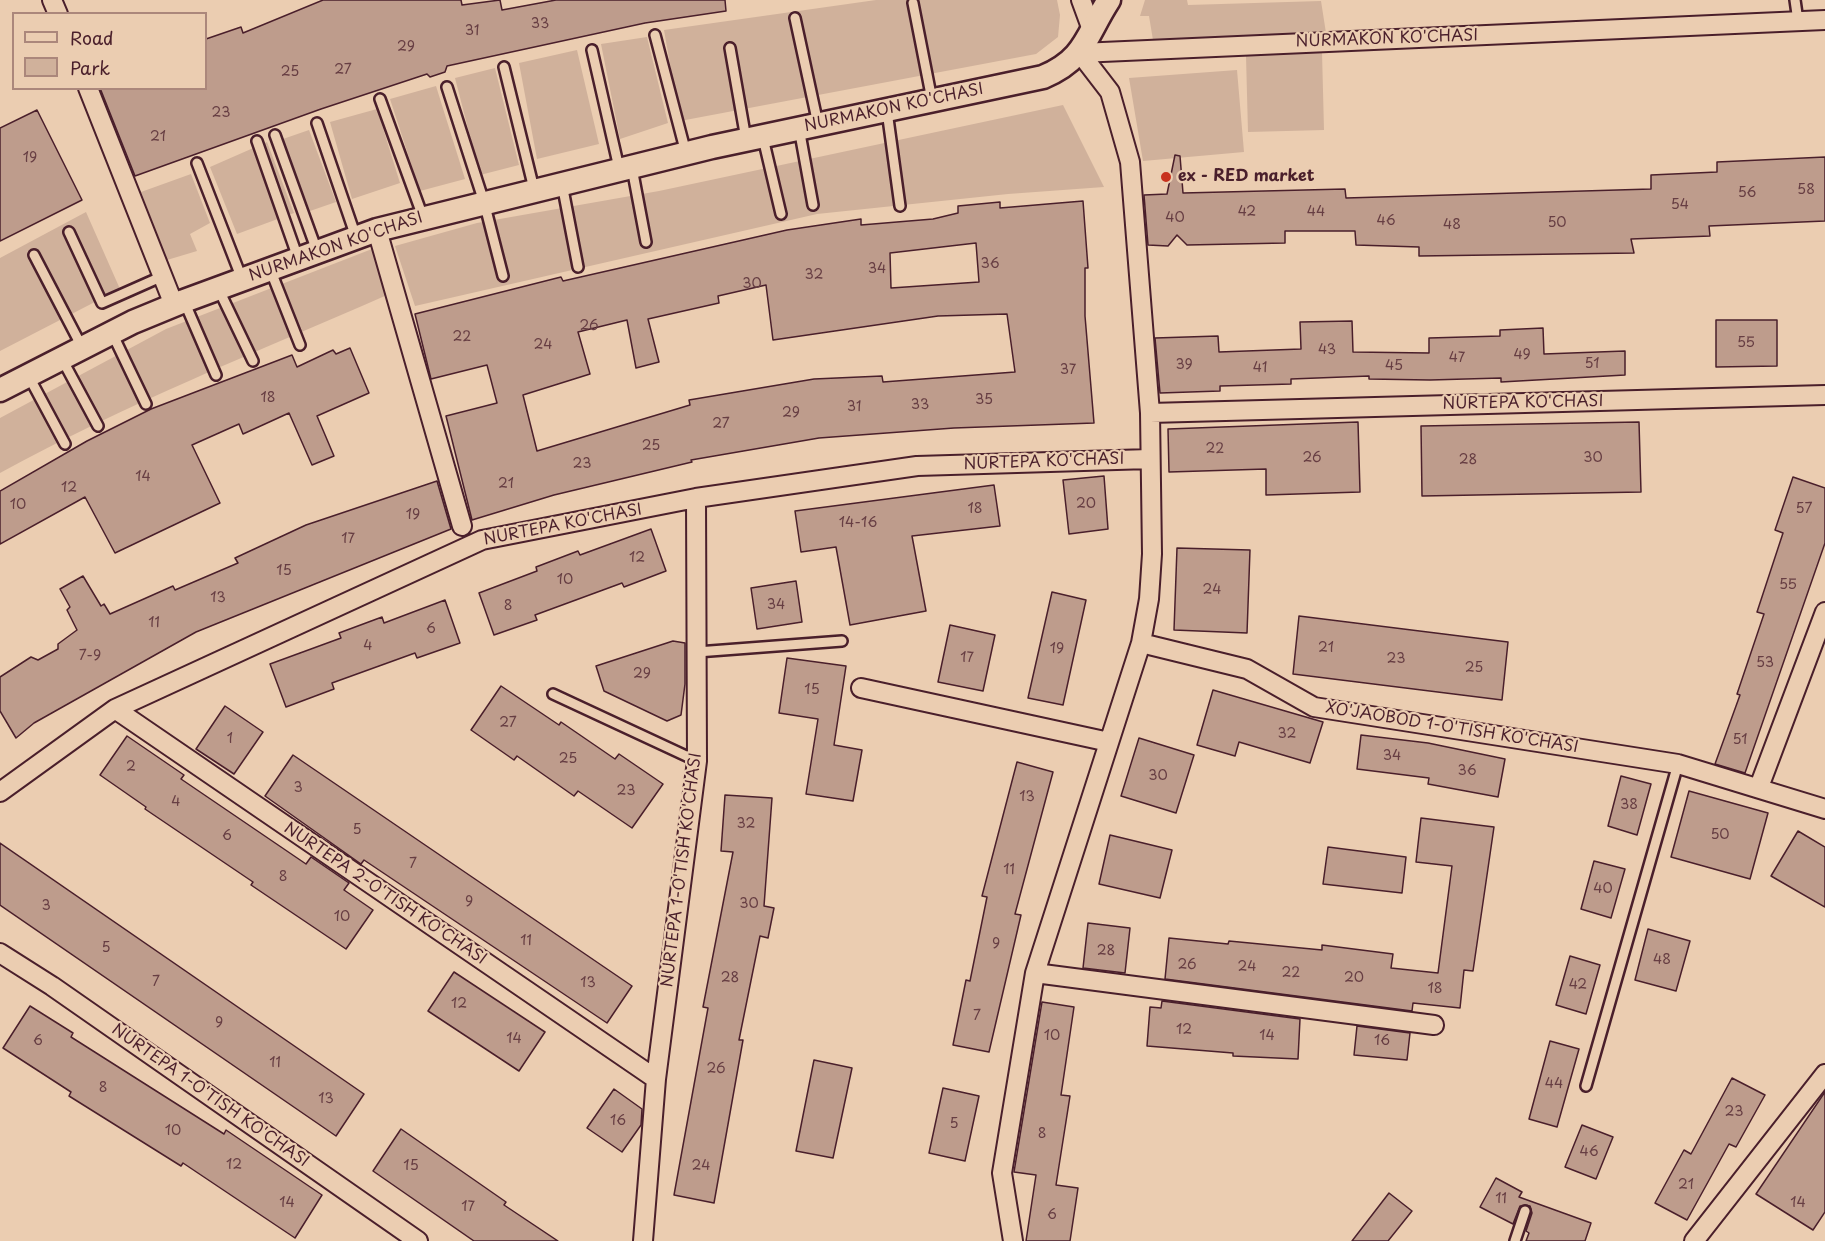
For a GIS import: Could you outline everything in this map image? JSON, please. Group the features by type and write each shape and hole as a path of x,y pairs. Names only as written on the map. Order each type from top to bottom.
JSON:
{"street":[{"path":"1081,0 1092,30"},
{"path":"1013,1241 1002,1173 1035,973 1141,643 1149,599 1152,554 1150,413 1130,162 1110,92 1080,53 1109,0"},
{"name":"NURMAKON KO'CHASI","path":"0,390 112,332 179,303 367,234 423,217 625,167 1043,77 1062,67 1080,53 1825,20"},
{"path":"89,90 163,276 179,303"},
{"path":"367,234 462,526"},
{"name":"NURTEPA KO'CHASI","path":"1150,413 1825,395"},
{"name":"NURTEPA KO'CHASI","path":"0,792 115,709 482,540 696,498 917,466 1150,459"},
{"name":"NURTEPA 1-O'TISH KO'CHASI","path":"643,1241 656,1079 697,762 696,498"},
{"path":"1759,787 1825,612"},
{"name":"XO'JAOBOD 1-O'TISH KO'CHASI","path":"1141,643 1247,669 1314,707 1678,764 1825,808"},
{"path":"861,688 1108,742"},
{"name":"NURTEPA 2-O'TISH KO'CHASI","path":"115,709 656,1079"},
{"name":"NURTEPA 1-O'TISH KO'CHASI","path":"0,953 62,992 418,1241"},
{"path":"1035,973 1434,1025"},
{"path":"1694,1241 1825,1074"}],"lane":[{"path":"1795,0 1798,21"},
{"path":"914,3 932,100"},
{"path":"795,18 809,126 813,205"},
{"path":"655,35 686,153"},
{"path":"730,48 754,138 781,214"},
{"path":"592,50 646,242"},
{"path":"504,67 534,189"},
{"path":"447,87 484,202 503,276"},
{"path":"380,99 423,217"},
{"path":"887,110 900,206"},
{"path":"317,123 367,234"},
{"path":"274,135 308,255"},
{"path":"257,141 308,255"},
{"path":"197,163 242,279"},
{"path":"562,182 578,267"},
{"path":"69,232 102,303 163,276"},
{"path":"34,255 82,347"},
{"path":"270,269 300,345"},
{"path":"218,288 253,361"},
{"path":"179,303 216,375"},
{"path":"112,332 146,404"},
{"path":"62,358 98,426"},
{"path":"28,375 65,444"},
{"path":"697,652 842,641"},
{"path":"553,694 697,762"},
{"path":"1586,1086 1678,764"},
{"path":"1515,1241 1525,1211"}],"green space":[{"path":"876,0 1057,0 1060,15 1058,37 1036,54 680,121 664,30"},
{"path":"1145,0 1187,0 1188,5 1321,1 1326,33 1153,40 1149,16 1140,16"},
{"path":"647,37 668,123 620,139 601,44"},
{"path":"577,50 599,144 537,159 519,63"},
{"path":"1322,52 1324,130 1248,132 1246,56"},
{"path":"495,68 519,165 480,175 455,78"},
{"path":"1237,70 1244,152 1143,161 1129,78"},
{"path":"436,86 465,179 420,191 390,99"},
{"path":"1063,105 1104,187 1008,194 817,214 415,306 395,246 477,223 659,191"},
{"path":"377,109 400,183 352,199 330,122"},
{"path":"309,130 336,202 310,211 283,139"},
{"path":"267,142 294,213 237,234 210,167"},
{"path":"191,174 210,223 190,234 197,251 167,260 141,192"},
{"path":"86,212 120,289 0,351 0,258"},
{"path":"372,249 387,295 143,402 0,473 0,418 166,329"}],"building":[{"path":"323,0 461,0 462,5 500,0 502,10 556,0 725,0 726,11 645,23 447,66 445,72 430,77 427,74 321,109 135,176 101,90 207,90 207,39 241,27 243,33"},
{"path":"37,110 82,200 0,241 0,128"},
{"path":"1175,155 1180,156 1183,193 1345,189 1346,198 1651,189 1651,175 1717,172 1717,162 1825,157 1825,221 1709,226 1710,236 1631,239 1634,253 1419,256 1419,247 1356,245 1355,231 1285,231 1285,243 1187,245 1177,235 1168,246 1148,245 1144,195 1167,194"},
{"path":"1083,201 1088,268 1085,268 1085,316 1094,423 954,428 819,438 691,460 692,462 554,495 472,520 446,416 497,403 487,365 431,379 415,314 561,277 563,281 787,230 861,219 861,225 933,219 958,213 958,206 1000,202 1000,208","holes":["976,243 979,282 891,288 890,253","766,285 773,340 938,316 1007,314 1015,372 883,382 882,376 814,379 689,400 690,405 537,451 523,395 590,374 578,332 627,320 636,368 659,362 648,319 719,303 718,296"]},
{"path":"1716,320 1777,320 1777,366 1716,367"},
{"path":"1352,321 1353,352 1429,353 1429,338 1500,336 1500,330 1543,328 1544,354 1625,351 1625,375 1501,382 1501,378 1430,380 1369,379 1369,376 1291,379 1291,384 1220,386 1220,391 1160,393 1155,338 1218,336 1219,352 1301,349 1300,322"},
{"path":"350,348 369,393 317,416 334,456 312,465 289,413 243,434 239,424 192,445 220,503 115,553 85,497 0,544 0,491 87,441 151,409 292,355 297,367 333,350 336,354"},
{"path":"1358,422 1360,492 1266,495 1266,469 1169,472 1168,429"},
{"path":"1639,422 1641,492 1422,496 1421,426"},
{"path":"1104,476 1108,529 1069,534 1063,480"},
{"path":"1793,477 1825,488 1825,543 1745,773 1715,764 1740,695 1737,694 1764,614 1757,612 1783,533 1775,530"},
{"path":"437,481 451,529 196,632 34,723 16,738 0,711 0,677 31,657 38,660 58,649 58,644 77,630 67,610 70,607 60,589 83,576 101,606 104,604 110,614 173,586 175,590 238,563 235,558 306,525"},
{"path":"994,485 1000,526 912,536 926,611 850,625 836,547 801,552 795,511"},
{"path":"651,529 666,571 624,587 622,583 535,615 537,620 494,635 479,593 537,571 536,567 578,551 580,555"},
{"path":"1177,548 1250,550 1247,633 1174,630"},
{"path":"796,581 802,622 757,629 751,588"},
{"path":"1052,592 1086,600 1063,705 1028,698"},
{"path":"445,600 460,643 417,658 415,653 332,683 334,689 286,707 270,664 341,638 339,633 382,617 384,623"},
{"path":"1299,616 1508,642 1502,700 1293,674"},
{"path":"950,625 995,635 983,691 938,682"},
{"path":"673,641 685,643 685,684 681,715 667,721 604,691 596,666"},
{"path":"787,658 846,666 834,745 862,750 853,801 806,794 818,719 779,713"},
{"path":"501,686 559,725 561,722 615,759 619,754 663,784 632,828 578,791 574,796 517,756 514,760 471,730"},
{"path":"1213,690 1323,722 1310,763 1239,742 1235,756 1197,745"},
{"path":"225,706 263,732 234,774 196,749"},
{"path":"1361,735 1428,743 1505,759 1498,797 1428,784 1429,778 1357,769"},
{"path":"127,736 184,775 181,779 306,864 311,857 349,883 344,890 373,910 346,949 251,885 253,882 145,809 146,807 100,775"},
{"path":"1139,738 1194,755 1176,813 1121,796"},
{"path":"293,755 632,986 607,1023 364,860 361,864 265,796"},
{"path":"1017,762 1053,772 1015,914 1021,915 989,1052 953,1045 966,980 970,981 987,897 982,896"},
{"path":"1621,776 1651,784 1637,835 1608,826"},
{"path":"1689,791 1768,813 1750,879 1671,857"},
{"path":"725,795 772,798 764,906 774,908 768,938 760,936 739,1040 743,1040 714,1203 674,1195 708,1008 703,1007 733,852 721,851"},
{"path":"1421,818 1494,827 1473,971 1464,970 1460,1008 1413,1003 1412,1011 1165,979 1169,938 1322,950 1322,945 1393,954 1391,968 1438,973 1452,866 1416,862"},
{"path":"1798,831 1825,847 1825,907 1771,876"},
{"path":"1110,835 1172,850 1160,898 1099,884"},
{"path":"0,843 364,1094 336,1136 0,905"},
{"path":"1328,847 1406,857 1402,893 1323,884"},
{"path":"1594,861 1625,869 1611,918 1581,909"},
{"path":"1088,923 1130,928 1125,973 1083,968"},
{"path":"1648,929 1690,941 1676,991 1635,980"},
{"path":"1570,956 1600,965 1586,1014 1556,1005"},
{"path":"454,972 545,1032 519,1071 428,1011"},
{"path":"1162,1001 1300,1019 1298,1059 1233,1056 1233,1053 1147,1046 1150,1007 1161,1008"},
{"path":"1042,1002 1074,1007 1061,1095 1070,1096 1056,1185 1078,1188 1070,1241 1026,1241 1036,1175 1014,1172"},
{"path":"30,1006 73,1033 71,1037 224,1134 226,1130 322,1195 295,1238 183,1163 181,1166 69,1096 71,1092 3,1048"},
{"path":"1357,1026 1410,1033 1407,1060 1354,1055"},
{"path":"1550,1041 1579,1049 1557,1127 1529,1119"},
{"path":"814,1060 852,1068 833,1158 796,1151"},
{"path":"1732,1078 1765,1095 1736,1147 1729,1144 1687,1220 1655,1203 1684,1150 1691,1154"},
{"path":"943,1088 979,1096 965,1161 929,1153"},
{"path":"614,1089 642,1109 641,1125 622,1152 587,1128"},
{"path":"1825,1092 1825,1212 1813,1230 1756,1194"},
{"path":"1582,1125 1613,1137 1596,1179 1565,1167"},
{"path":"401,1129 506,1202 504,1205 558,1241 474,1241 373,1171"},
{"path":"1496,1178 1522,1192 1519,1197 1591,1223 1585,1241 1526,1241 1529,1233 1526,1231 1532,1213 1530,1206 1520,1206 1513,1224 1480,1207"},
{"path":"1389,1193 1412,1211 1388,1241 1352,1241"}],"place":[{"name":"ex - RED market","path":"1166,177"}]}
